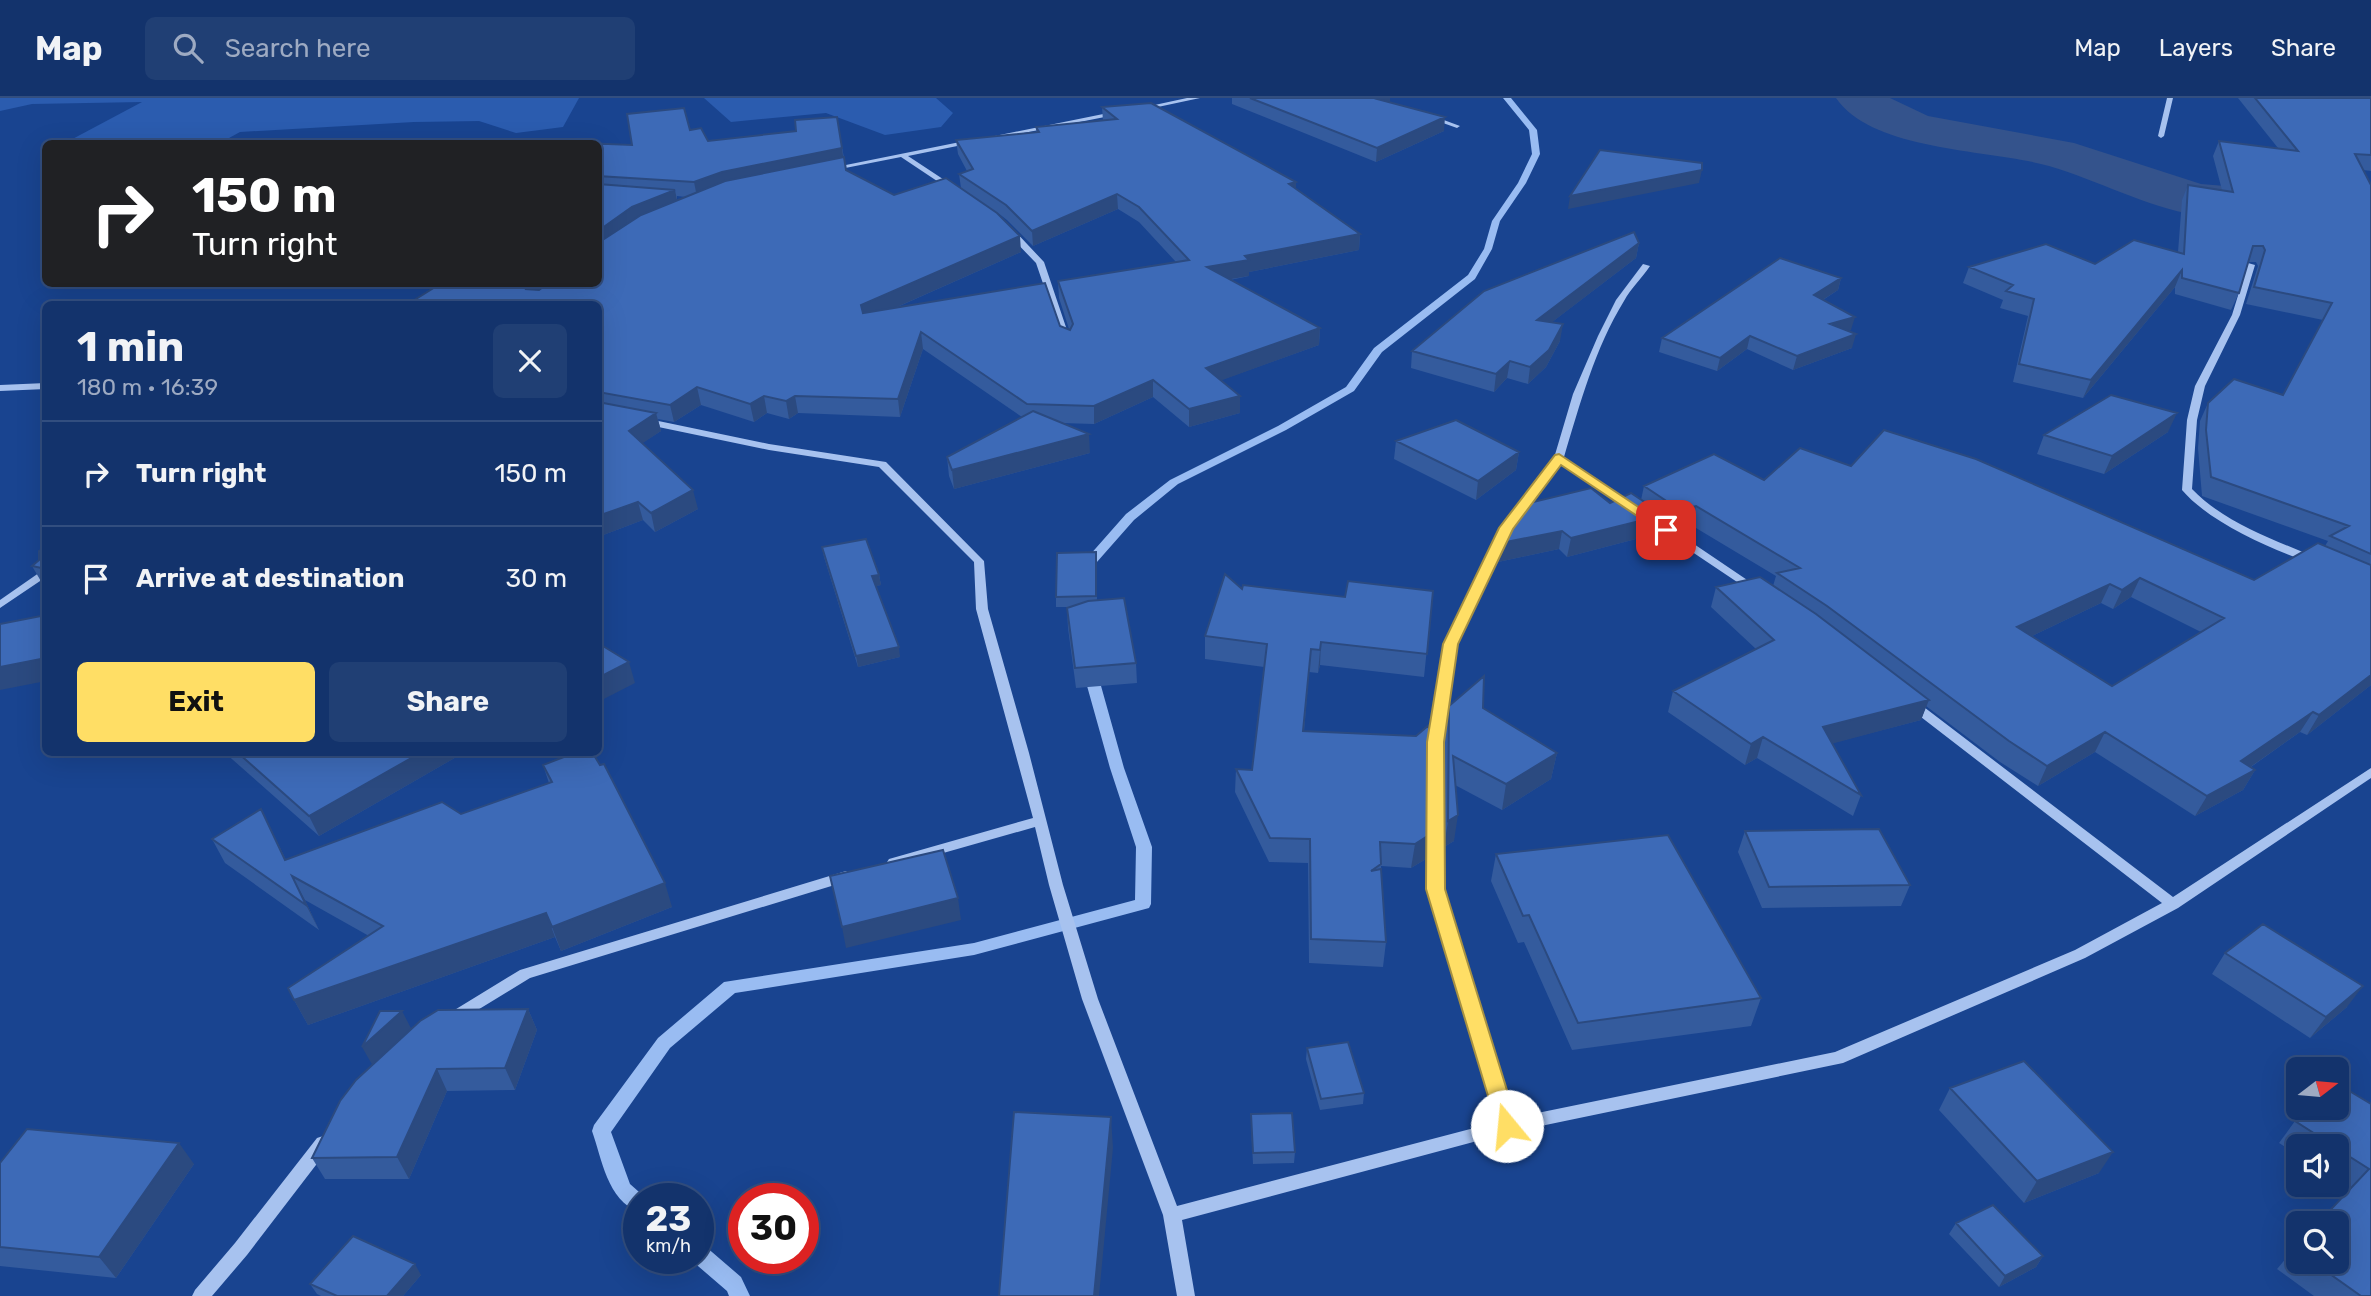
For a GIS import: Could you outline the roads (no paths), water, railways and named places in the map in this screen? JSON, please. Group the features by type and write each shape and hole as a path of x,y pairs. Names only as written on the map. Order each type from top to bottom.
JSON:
{"street":[{"path":"826,170 1197,98"},
{"path":"2161,136 2170,98"},
{"path":"1422,114 1457,126"},
{"path":"903,156 958,193"},
{"path":"1003,224 1040,262 1067,342"},
{"path":"2251,265 2236,315 2200,386 2192,420 2187,490 2198,503 2218,516 2324,564"},
{"path":"1507,1126 1435,889 1435,742 1451,644 1506,528 1559,458 1578,394 1602,336 1620,300 1646,266"},
{"path":"0,388 42,386"},
{"path":"626,418 769,447 882,464 979,561 982,609 1023,753 1056,885 1090,999 1172,1215 1186,1296"},
{"path":"1559,458 1770,600"},
{"path":"0,605 42,574"},
{"path":"1902,696 2173,904"},
{"path":"1172,1215 1507,1126 1837,1058 2080,954 2173,904 2371,772"},
{"path":"434,1029 525,974 872,868 1038,821"},
{"path":"201,1296 241,1249 334,1128"}],"waterway":[{"path":"1085,568 1130,517 1174,482 1282,428 1350,389 1378,350 1472,277 1488,249 1496,221 1522,183 1536,154 1533,130 1507,98"},
{"path":"1858,98 1889,117 1917,128 2057,153 2195,199 2371,214"},
{"path":"623,1190 601,1131 664,1043 730,987 974,949 1143,904 1144,847 1117,768 1089,668"},
{"path":"714,1267 734,1284 740,1296"}]}
